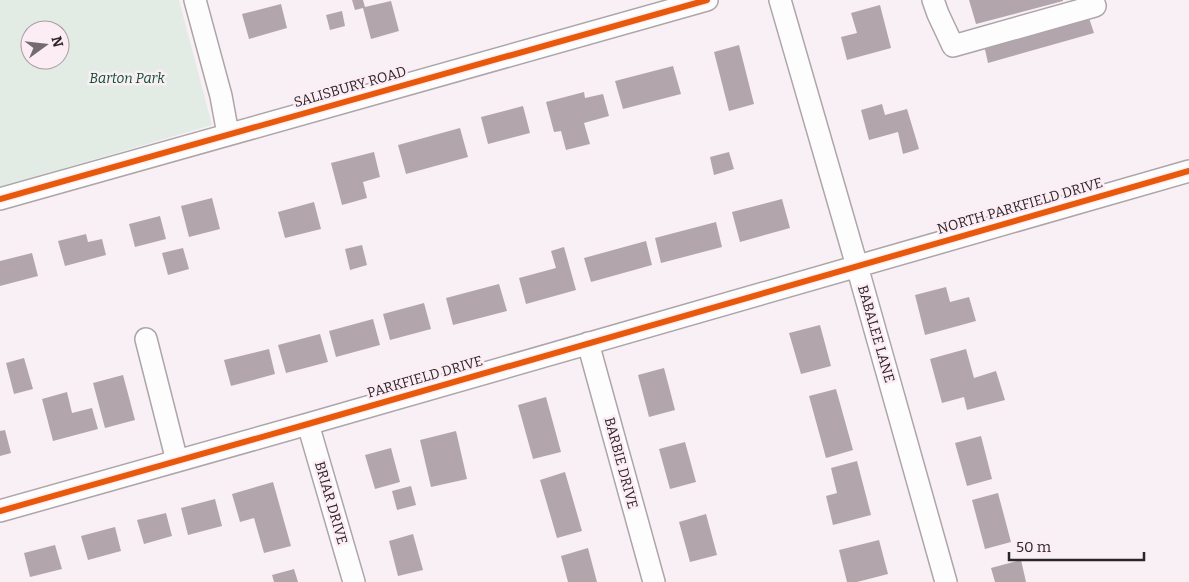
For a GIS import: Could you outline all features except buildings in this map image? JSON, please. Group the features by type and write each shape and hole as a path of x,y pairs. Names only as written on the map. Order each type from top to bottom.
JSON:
{"street":[{"path":"195,0 221,96 228,134"},
{"name":"SALISBURY ROAD","path":"0,199 707,0"},
{"name":"BABALEE LANE","path":"780,0 946,582"},
{"path":"933,0 953,46 1095,6 1093,0"},
{"name":"NORTH PARKFIELD DRIVE","path":"857,266 1189,170"},
{"name":"PARKFIELD DRIVE","path":"0,511 857,266"},
{"path":"146,339 177,461"},
{"name":"BARBIE DRIVE","path":"588,343 654,582"},
{"name":"BRIAR DRIVE","path":"308,424 354,582"}],"green space":[{"name":"Barton Park","path":"0,0 179,0 212,125 0,187"}],"cycle path":[{"path":"0,199 707,0"},
{"path":"0,511 1189,171"}]}
